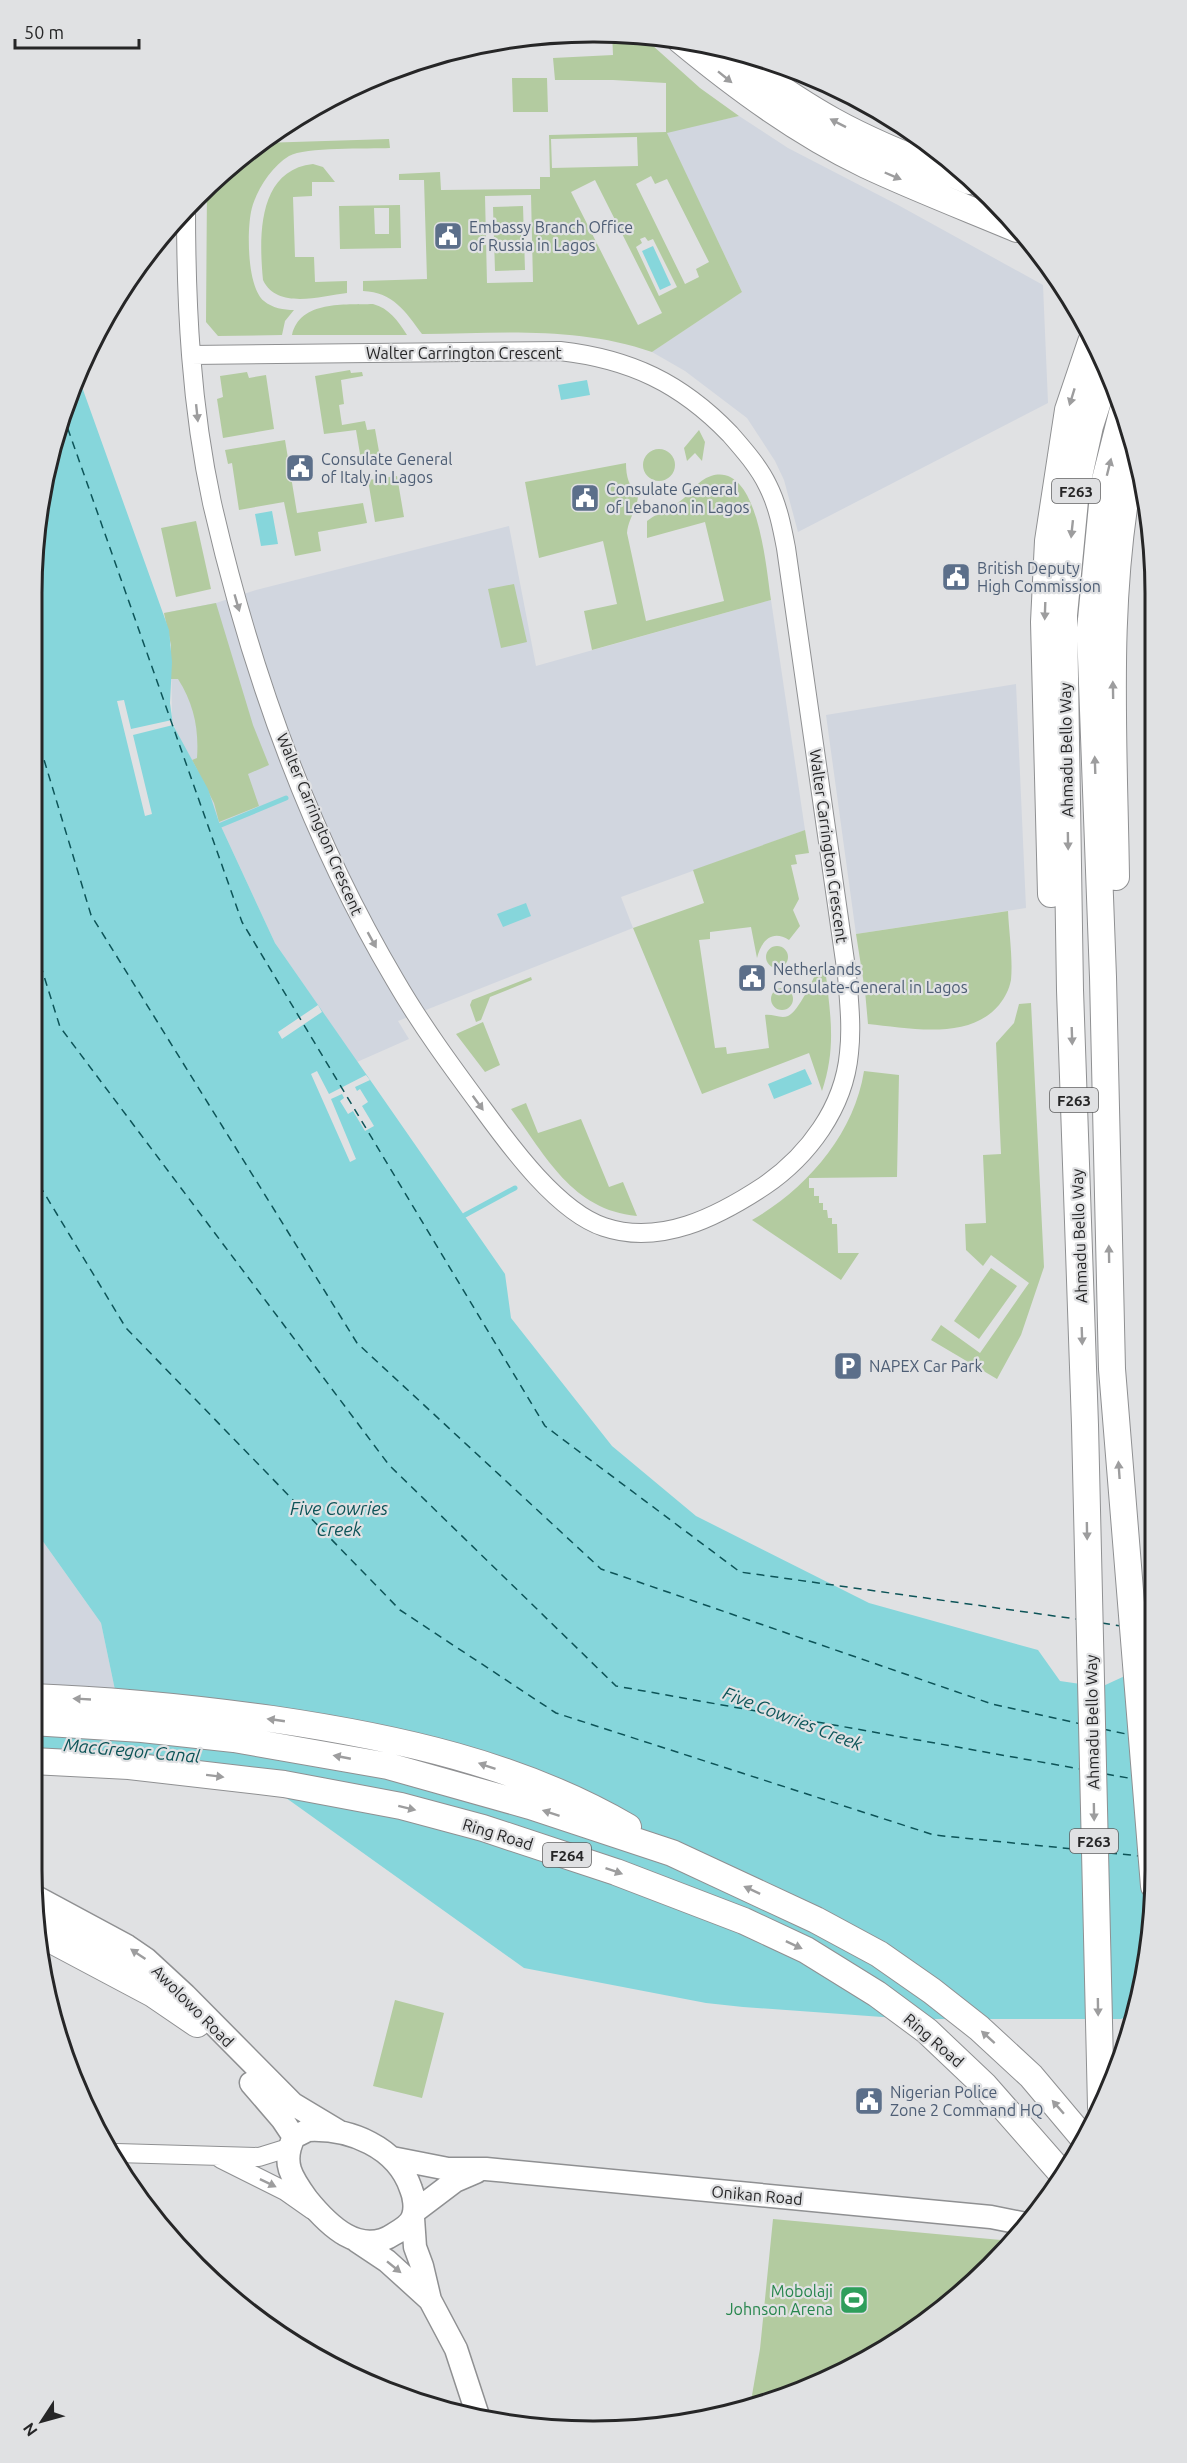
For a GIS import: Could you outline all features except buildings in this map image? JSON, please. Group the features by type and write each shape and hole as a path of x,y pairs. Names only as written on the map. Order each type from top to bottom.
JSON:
{"highway":[{"path":"694,52 729,81 793,125 865,164 1002,223"},
{"path":"744,63 775,86 834,122 886,147 950,173"},
{"path":"1070,990 1053,942 1044,621 1048,541 1068,410 1088,350"},
{"name":"Ahmadu Bello Way","path":"1100,2088 1089,1585 1070,990 1064,615 1076,490 1090,426 1104,384"},
{"name":"Ahmadu Bello Way","path":"1119,426 1104,484 1090,630 1103,977 1112,1369 1145,1780"},
{"path":"1103,977 1117,925 1112,655 1116,566 1131,471"},
{"path":"42,1698 179,1707 328,1727 399,1741 464,1759 541,1785 593,1807 672,1853"},
{"name":"F264","path":"42,1723 142,1729 234,1740 388,1766 530,1806 672,1853 816,1920 879,1954 979,2028 1031,2076 1078,2132"},
{"name":"Ring Road","path":"42,1762 152,1768 284,1784 381,1802 483,1828 626,1875 744,1922 806,1950 877,1994 927,2031 986,2086 1026,2134"},
{"path":"47,1937 153,1994 197,2024"},
{"path":"1026,2134 1051,2177"},
{"name":"F264","path":"1026,2134 1057,2168"}],"main road":[{"name":"Awolowo Road","path":"43,1901 127,1946 146,1959 293,2104 338,2131"},
{"name":"Awolowo Road","path":"45,1920 119,1961 152,1983 197,2024 274,2110 291,2142"},
{"path":"430,2300 387,2261 320,2215 293,2180 288,2164 291,2142 308,2130 338,2131 368,2142 392,2157 406,2175 413,2194 415,2247 430,2300 456,2349 475,2408"},
{"name":"Onikan Road","path":"392,2157 448,2169 486,2169 991,2217 1017,2222"},
{"path":"354,2239 374,2243 384,2240 401,2230 414,2215 455,2181 486,2169"},
{"path":"991,2217 1025,2212"}],"street":[{"name":"Walter Carrington Crescent","path":"186,223 186,272 191,355 198,423 212,500 236,597 266,697 302,791 338,873 396,982 438,1048 520,1160 576,1212 603,1227 662,1232 688,1226 730,1206 778,1176 798,1159 816,1138 830,1115 845,1077 849,1054 850,1012 848,975 786,548 779,514 768,485 753,462 718,422 686,396 646,373 606,358 560,351 191,355"},
{"path":"121,2153 259,2157 291,2142"},
{"path":"216,2157 285,2191 320,2215"}],"shaded area":[{"path":"739,116 788,148 898,205 1043,285 1048,403 798,532 784,480 775,461 747,418 685,371 652,352 742,292 666,132"},
{"path":"509,526 536,666 771,600 805,830 621,897 633,928 398,1021 409,1039 357,1062 275,943 219,822 201,776 179,738 172,720 171,645 164,613 216,603 256,590"},
{"path":"1016,684 1026,908 856,934 826,715"},
{"path":"42,1540 101,1623 115,1690 42,1689"}],"green space":[{"path":"612,43 653,46 700,88 739,116 667,133 742,292 652,352 596,338 567,335 509,332 422,334 391,299 363,291 363,281 427,279 424,180 399,180 399,174 440,172 441,190 540,189 540,177 550,177 549,135 666,132 666,83 555,80 553,58 613,55","holes":["637,137 638,166 552,168 551,139","651,176 655,184 667,179 709,262 696,269 699,277 685,284 636,184","595,180 662,313 638,325 571,192","531,195 533,282 487,283 485,196","645,237 648,241 653,239 677,287 659,296 636,247 642,243 640,239"]},
{"path":"512,78 547,78 548,112 513,112"},
{"path":"389,139 390,148 297,153 282,161 270,173 256,196 251,212 249,246 251,272 258,294 264,301 278,308 294,310 285,321 282,335 218,336 206,322 207,201 230,179 277,143"},
{"path":"313,164 323,167 335,182 312,182 312,196 293,197 295,257 314,257 315,282 347,281 347,293 313,298 289,298 278,295 263,280 262,226 272,192 281,179 295,169"},
{"path":"400,205 401,248 340,249 339,206","holes":["374,208 389,208 389,234 375,234"]},
{"path":"523,206 525,270 495,271 493,207"},
{"path":"373,304 397,320 407,335 292,335 304,316 314,310 337,305"},
{"path":"350,370 351,373 362,372 363,376 341,380 344,404 339,405 342,425 365,421 367,430 375,429 380,457 361,460 356,430 324,434 315,376"},
{"path":"247,372 249,378 266,375 274,429 223,438 217,399 223,397 220,376"},
{"path":"699,430 705,442 702,461 695,453 687,461 684,448"},
{"path":"285,440 297,513 363,503 367,523 318,532 321,551 295,556 284,502 239,510 232,463 228,464 225,450"},
{"path":"659,449 670,454 675,465 670,476 659,481 648,476 643,465 648,454"},
{"path":"626,463 629,481 638,496 627,533 646,621 724,601 705,522 647,538 647,521 679,502 711,476 727,476 740,485 750,501 762,544 771,600 592,650 584,611 617,604 603,541 539,558 525,482"},
{"path":"397,476 404,517 375,522 368,480"},
{"path":"196,521 211,589 176,597 161,528"},
{"path":"514,584 527,642 501,648 488,589"},
{"path":"216,603 253,725 269,765 248,774 259,806 219,822 214,803 192,760 197,758 194,717 188,698 178,679 171,679 171,645 164,613"},
{"path":"805,830 809,853 795,855 797,864 791,865 799,899 793,910 800,926 789,940 777,936 768,938 761,946 757,958 751,927 710,932 710,939 699,940 715,1048 726,1047 727,1054 769,1048 765,1015 785,1017 792,1013 819,967 825,967 831,1044 827,1075 822,1091 809,1053 702,1094 633,928 704,903 693,870"},
{"path":"1008,911 1011,980 999,1005 986,1016 972,1024 938,1030 868,1024 856,934"},
{"path":"777,946 785,949 788,957 785,965 777,968 769,965 766,957 769,949"},
{"path":"531,977 532,980 490,997 481,1020 476,1022 470,1005 472,1000"},
{"path":"782,988 790,991 793,999 790,1007 782,1010 774,1007 771,999 774,991"},
{"path":"1031,1003 1044,1267 1021,1335 997,1379 931,1340 941,1325 980,1353 1029,1283 991,1255 983,1266 966,1250 965,1224 986,1223 983,1155 1001,1154 996,1043 1014,1023 1019,1004"},
{"path":"483,1022 500,1065 485,1072 456,1034"},
{"path":"864,1071 899,1075 897,1177 809,1178 809,1188 814,1188 814,1196 819,1196 819,1203 823,1203 823,1210 827,1210 828,1218 832,1218 832,1224 837,1224 838,1253 859,1253 841,1280 752,1220 791,1193 825,1158 850,1117 859,1095"},
{"path":"526,1103 538,1133 581,1119 609,1187 623,1182 637,1216 614,1212 595,1203 563,1178 511,1109"},
{"path":"991,1268 1017,1286 979,1339 954,1321"},
{"path":"395,2000 444,2013 422,2098 373,2086"},
{"name":"Mobolaji Johnson Arena","path":"773,2219 1001,2240 957,2284 900,2328 869,2347 805,2379 752,2398 760,2349"}],"water":[{"path":"653,246 671,285 660,290 642,251"},
{"path":"587,380 590,395 561,400 558,385"},
{"name":"Five Cowries Creek","path":"82,387 169,630 172,662 170,703 173,725 208,789 219,822 275,943 505,1274 511,1318 612,1446 696,1516 869,1603 1038,1650 1060,1681 1101,1687 1145,1667 1144,1906 1134,1977 1124,2018 910,2019 743,2007 706,2003 524,1968 233,1760 135,1695 115,1690 101,1623 42,1540 43,557 53,486 61,451"},
{"path":"272,511 278,544 261,546 255,514"},
{"path":"526,903 531,916 503,927 497,914"},
{"path":"805,1069 812,1084 774,1099 768,1084"}],"pier":[{"path":"124,700 131,729 172,720 173,725 133,735 152,814 145,816 117,701"},
{"path":"318,1005 322,1012 282,1039 278,1032"},
{"path":"317,1071 329,1094 366,1075 370,1080 355,1087 357,1091 360,1089 368,1102 362,1106 374,1126 365,1131 353,1111 348,1114 340,1101 344,1098 342,1094 331,1099 356,1159 350,1162 311,1074"}],"waterway":[{"path":"221,825 286,798"},
{"path":"465,1215 515,1188"},
{"name":"MacGregor Canal","path":"42,1742 233,1760"}],"ferry route":[{"path":"68,428 242,922 545,1426 740,1572 1076,1619"},
{"path":"42,753 91,915 357,1343 601,1569 992,1704 1081,1724"},
{"path":"42,970 60,1027 389,1465 616,1686 1080,1769"},
{"path":"42,1189 126,1328 400,1610 556,1713 934,1835 1083,1850"},
{"path":"1102,1623 1121,1626"},
{"path":"1103,1729 1131,1735"},
{"path":"1106,1774 1134,1779"},
{"path":"1109,1853 1140,1856"}],"place":[{"name":"Embassy Branch Office of Russia in Lagos","path":"448,236"},
{"name":"Consulate General of Italy in Lagos","path":"300,468"},
{"name":"Consulate General of Lebanon in Lagos","path":"585,498"},
{"name":"British Deputy High Commission","path":"956,577"},
{"name":"Netherlands Consulate-General in Lagos","path":"752,978"},
{"name":"NAPEX Car Park","path":"848,1366"},
{"name":"Nigerian Police Zone 2 Command HQ","path":"869,2101"},
{"name":"Mobolaji Johnson Arena","path":"854,2300"}]}
